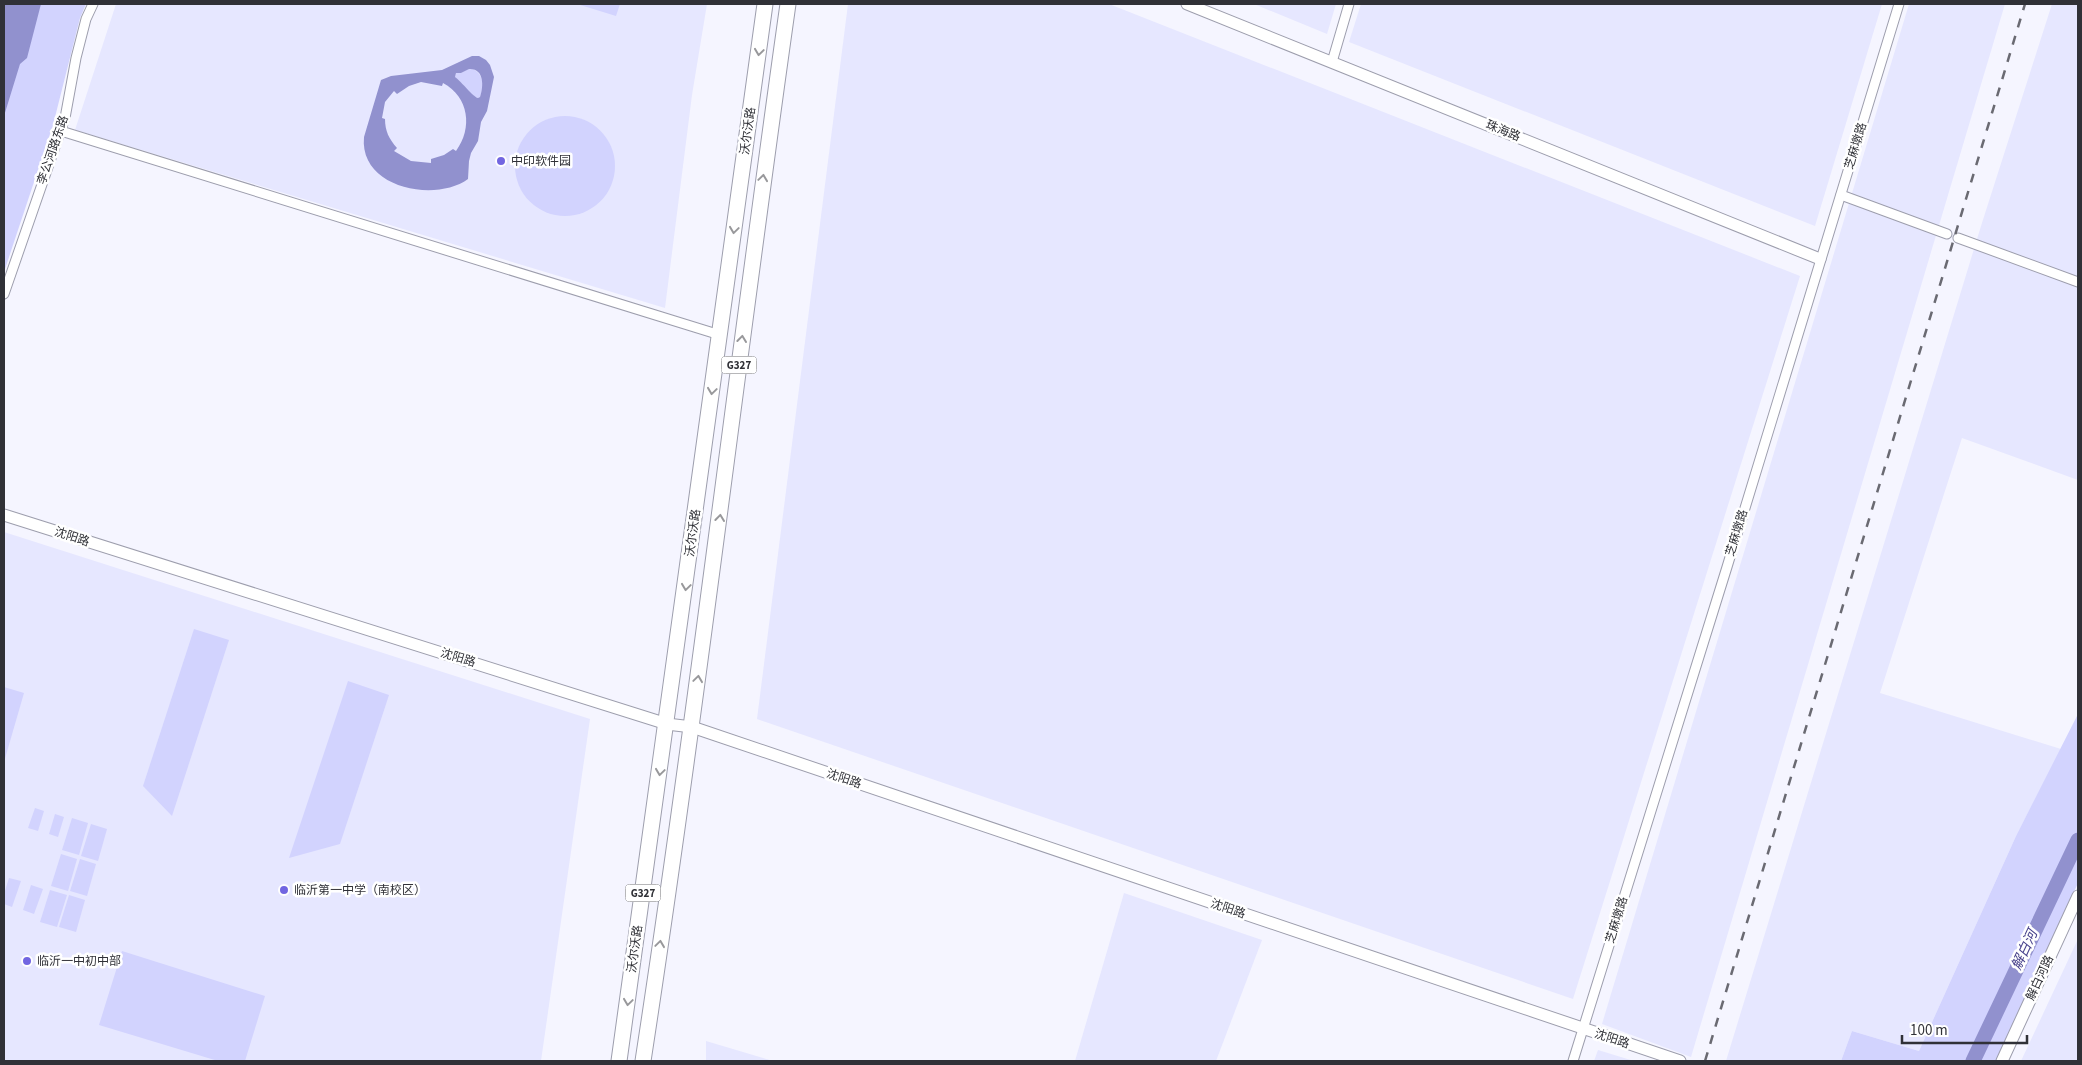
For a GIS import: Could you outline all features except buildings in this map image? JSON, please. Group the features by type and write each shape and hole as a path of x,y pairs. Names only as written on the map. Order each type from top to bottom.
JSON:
{"highway":[{"name":"沃尔沃路","path":"619,1061 766,4"},
{"name":"沃尔沃路","path":"643,1061 692,727 762,183 788,4"}],"street":[{"name":"李公河路东路","path":"4,294 65,118 81,38 93,4"},
{"name":"珠海路","path":"1187,4 1820,259"},
{"path":"1332,62 1350,4"},
{"name":"芝麻墩路","path":"1573,1061 1727,567 1898,4"},
{"path":"61,131 720,335"},
{"path":"1841,195 1948,234"},
{"path":"1958,238 2078,282"},
{"name":"沈阳路","path":"4,515 667,724 692,727 1680,1061"},
{"name":"解白河路","path":"2002,1061 2078,896"}],"shaded area":[{"path":"4,4 86,4 80,18 53,125 4,272"},
{"path":"4,4 41,4 27,58 20,64 4,116"},
{"path":"116,4 707,4 692,95 665,308 75,130"},
{"path":"577,4 620,4 616,16"},
{"path":"848,4 1109,4 1800,276 1573,999 757,719"},
{"path":"1254,4 1336,4 1327,34"},
{"path":"1361,4 1882,4 1815,226 1349,42"},
{"path":"1909,4 2005,4 1691,1057 1602,1024"},
{"path":"2052,4 2078,4 2078,480 1962,438 1880,693 2061,749 2016,836 1919,1051 1852,1031 1841,1061 1726,1061 1981,226"},
{"path":"472,56 479,56 490,65 494,77 487,111 481,122 478,141 471,153 468,179 454,186 437,190 419,190 402,186 386,179 373,168 366,154 364,137 381,80 391,76 442,70","holes":["469,69 478,71 482,78 481,93 478,98 455,77 456,73","421,82 442,86 443,83 452,89 458,96 466,114 465,133 456,151 453,149 444,155 431,159 431,163 411,161 394,151 397,148 388,135 385,119 382,118 385,102 394,91 397,94 409,86"]},
{"path":"468,69 477,71 481,78 482,89 478,98 455,77 456,73 461,73"},
{"path":"565,116 584,120 600,131 611,147 615,166 611,185 600,201 584,212 565,216 546,212 530,201 519,185 515,166 519,147 530,131 546,120"},
{"name":"临沂第一中学（南校区）","path":"4,532 590,719 541,1061 4,1061"},
{"path":"194,629 229,640 172,816 143,786"},
{"path":"348,681 389,695 340,844 289,858"},
{"path":"4,687 24,693 4,762"},
{"path":"2078,714 2078,883 1996,1061 1841,1061 1852,1031 1919,1051 2016,836"},
{"path":"35,808 44,811 38,831 28,828"},
{"path":"55,814 64,817 58,837 49,834"},
{"path":"72,818 88,823 79,855 62,850"},
{"path":"91,824 107,829 98,861 81,856"},
{"path":"61,854 77,859 68,891 51,886"},
{"path":"80,859 96,864 87,896 70,891"},
{"path":"9,878 21,881 12,907 4,904 4,894"},
{"path":"31,885 43,889 34,914 23,910"},
{"path":"50,890 67,895 57,927 40,922"},
{"path":"1124,893 1262,940 1216,1061 1075,1061"},
{"path":"69,895 85,900 76,932 59,927"},
{"path":"2078,939 2078,1061 2021,1061"},
{"path":"122,951 265,996 245,1061 218,1061 99,1025"},
{"path":"706,1041 773,1061 706,1061"},
{"path":"1598,1050 1634,1061 1594,1061"}],"waterway":[{"name":"解白河","path":"1973,1061 2078,840"}],"railway":[{"path":"1705,1061 2025,4"}],"place":[{"name":"中印软件园","path":"501,161"},
{"name":"临沂第一中学（南校区）","path":"284,890"},
{"name":"临沂一中初中部","path":"27,961"}]}
